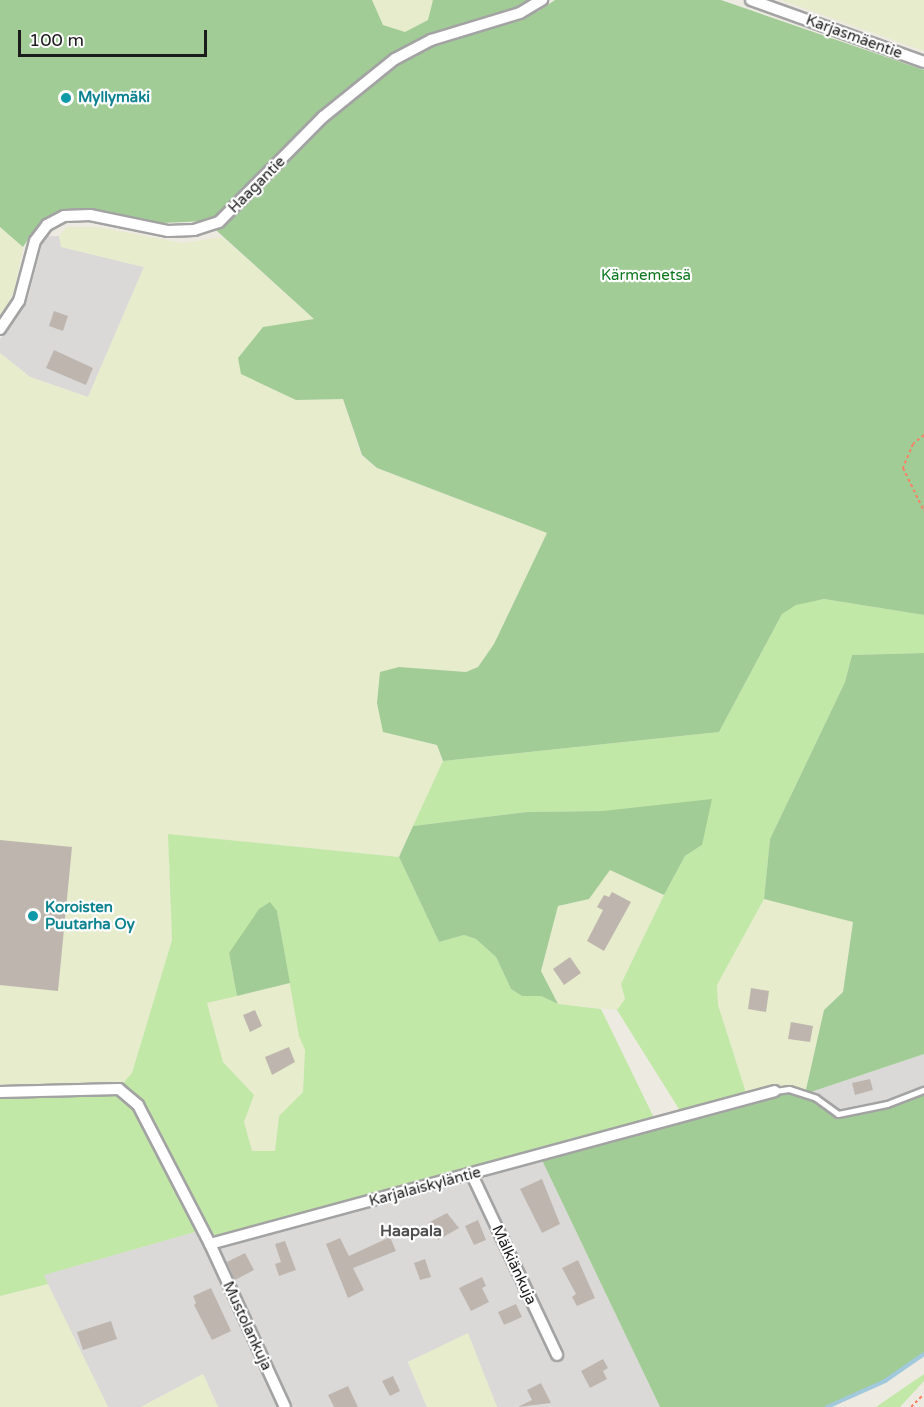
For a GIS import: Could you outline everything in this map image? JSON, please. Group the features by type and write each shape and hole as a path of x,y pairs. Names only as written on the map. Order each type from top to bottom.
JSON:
{"street":[{"name":"Haagantie","path":"0,329 19,301 35,241 47,225 64,216 90,215 168,231 194,230 219,222 323,117 395,59 430,40 520,14 542,0"},
{"name":"Karjasmäentie","path":"751,0 924,62"},
{"path":"0,1092 119,1089 138,1105 210,1244"},
{"name":"Karjalaiskyläntie","path":"210,1244 472,1175 775,1091"},
{"name":"Mälkiänkuja","path":"472,1175 557,1355"},
{"name":"Mustolankuja","path":"210,1244 285,1407"}],"lane":[{"name":"Karjalaiskyläntie","path":"775,1091 789,1089 816,1098 838,1114 879,1107 924,1090"}],"path":[{"path":"924,435 913,444 903,468 924,511"},
{"path":"911,1407 924,1394"}],"shaded area":[{"path":"44,236 59,236 62,247 144,267 88,397 30,377 0,353 0,339 28,298"},
{"path":"924,1054 924,1090 887,1104 838,1114 805,1094"},
{"path":"540,1156 660,1407 497,1407 467,1334 408,1362 427,1407 218,1407 203,1374 141,1407 108,1407 43,1275 202,1230"}],"green space":[{"name":"Kärmemetsä","path":"0,0 372,0 383,25 405,32 428,20 433,0 529,0 537,12 555,0 721,0 924,70 924,615 824,599 796,605 782,614 719,732 443,761 437,745 383,732 377,703 380,672 399,667 466,672 478,667 494,644 547,533 377,468 362,455 343,399 296,400 241,374 238,358 263,327 314,319 206,221 162,223 85,209 58,212 39,223 23,247 0,227"},
{"path":"372,0 433,0 432,13 428,20 405,32 397,32 383,25"},
{"path":"781,0 924,0 924,51"},
{"path":"0,227 23,247 15,289 0,319"},
{"path":"67,227 97,227 183,243 222,237 315,320 296,400 343,399 361,455 376,468 547,533 494,644 478,667 466,672 399,667 383,732 437,745 443,761 399,857 168,834 172,940 132,1073 119,1089 0,1092 0,353 30,377 88,397 144,267 61,247 59,236"},
{"path":"824,599 924,615 924,653 852,655 845,682 770,839 764,899 717,985 718,1005 748,1099 684,1117 617,1010 625,999 621,984 664,895 685,856 702,845 603,811 527,812 413,826 443,761 719,732 782,614 796,604"},
{"path":"924,653 924,1054 805,1094 824,1010 843,992 853,922 764,899 770,839 845,682 852,655"},
{"path":"712,799 702,845 685,856 664,895 610,870 589,899 558,906 541,971 558,1004 541,996 522,996 511,989 496,957 476,939 464,935 439,942 399,857 413,826 527,812 603,811"},
{"path":"168,834 399,857 439,942 464,935 476,939 496,957 511,989 522,996 541,996 558,1004 601,1009 657,1124 210,1244 202,1230 44,1275 48,1284 0,1296 0,1092 118,1089 132,1073 172,940","holes":["277,911 299,1036 305,1050 303,1092 279,1116 275,1151 252,1151 244,1122 254,1095 223,1062 207,1003 237,996 229,953"]},
{"path":"609,869 664,895 621,984 625,999 617,1010 558,1004 541,971 558,906 589,899"},
{"path":"764,899 853,921 843,992 824,1010 805,1094 748,1099 718,1005 717,985"},
{"path":"270,902 277,911 290,983 237,996 229,953 259,909"},
{"path":"290,983 305,1050 303,1092 279,1116 275,1151 252,1151 244,1122 254,1095 223,1062 207,1003"},
{"path":"789,1089 805,1094 838,1114 861,1111 924,1090 924,1354 885,1381 827,1407 660,1407 540,1156"},
{"path":"48,1284 108,1407 0,1407 0,1296"},
{"path":"468,1333 497,1407 427,1407 408,1362"},
{"path":"203,1374 218,1407 141,1407"},
{"path":"924,1374 924,1381 900,1407 876,1407"}],"building":[{"path":"54,311 68,316 63,331 49,326"},
{"path":"54,350 93,368 86,385 46,368"},
{"name":"Koroisten Puutarha Oy","path":"0,840 72,847 58,991 0,985"},
{"path":"612,892 631,902 604,951 587,941 603,910 597,907 604,895 609,897"},
{"path":"570,957 581,973 564,985 553,969"},
{"path":"751,988 769,991 766,1012 748,1009"},
{"path":"255,1010 262,1026 250,1032 243,1015"},
{"path":"791,1022 813,1026 810,1042 788,1039"},
{"path":"289,1047 295,1062 272,1075 265,1057"},
{"path":"870,1079 873,1090 855,1095 852,1083"},
{"path":"542,1179 560,1224 542,1233 520,1189"},
{"path":"447,1213 459,1228 438,1240 428,1223"},
{"path":"478,1220 486,1240 474,1245 465,1226"},
{"path":"390,1237 396,1251 353,1268 364,1290 348,1298 326,1244 340,1238 349,1256"},
{"path":"285,1241 296,1270 279,1276 275,1264 281,1262 275,1244"},
{"path":"245,1253 254,1270 235,1280 227,1262"},
{"path":"425,1259 431,1277 420,1280 414,1263"},
{"path":"578,1260 595,1298 577,1306 572,1297 576,1294 562,1268"},
{"path":"482,1277 486,1286 482,1288 489,1302 471,1311 459,1288"},
{"path":"211,1288 231,1331 212,1340 194,1305 196,1303 193,1296"},
{"path":"516,1304 522,1317 504,1325 498,1312"},
{"path":"111,1321 117,1339 83,1350 77,1332"},
{"path":"603,1359 608,1368 603,1371 607,1379 590,1388 581,1371"},
{"path":"393,1376 400,1391 390,1396 382,1381"},
{"path":"541,1383 551,1403 518,1407 532,1400 527,1390"},
{"path":"348,1386 358,1407 334,1407 328,1395"}],"waterway":[{"path":"827,1407 885,1381 924,1354"}],"place":[{"name":"Myllymäki","path":"66,98"},
{"name":"Koroisten Puutarha Oy","path":"33,916"}],"district":[{"name":"Haapala","path":"411,1231"}]}
